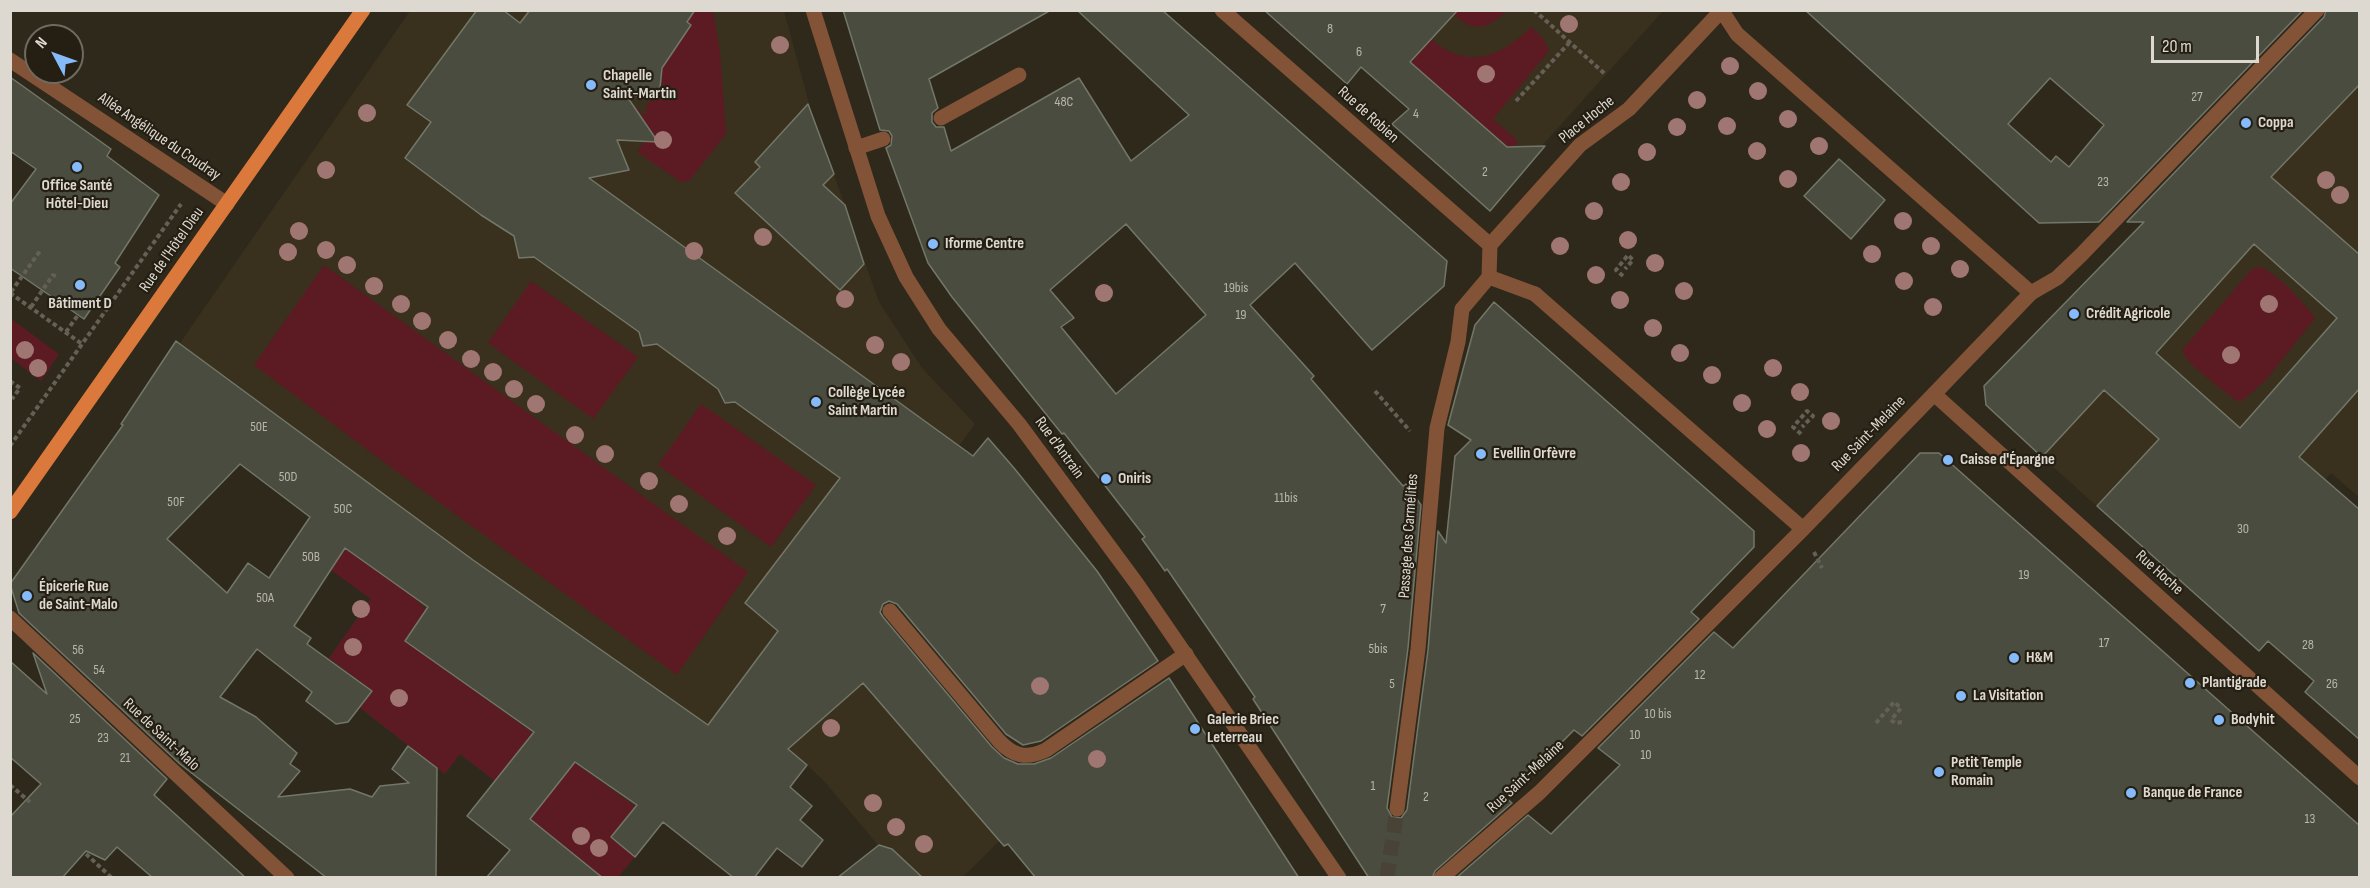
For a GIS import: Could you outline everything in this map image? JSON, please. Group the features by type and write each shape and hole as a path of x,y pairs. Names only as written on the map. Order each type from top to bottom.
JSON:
{"main road":[{"name":"Rue de l'Hôtel Dieu","path":"10,512 363,10"}],"street":[{"name":"Rue d'Antrain","path":"813,10 878,216 906,277 939,328 1019,424 1186,654 1339,878"},
{"name":"Rue de Robien","path":"1222,10 1490,245"},
{"name":"Rue Saint-Melaine","path":"1441,878 1540,792 1803,529 2031,293 2057,278 2081,255 2317,10"},
{"name":"Place Hoche","path":"1490,245 1580,145 1629,109 1722,11 1737,34 2031,293"},
{"name":"Allée Angélique du Coudray","path":"10,60 227,204"},
{"path":"941,118 1019,75"},
{"path":"856,148 883,139"},
{"path":"1490,245 1489,277 1535,294 1803,529"},
{"name":"Passage des Carmélites","path":"1397,809 1418,649 1433,459 1443,398 1458,342 1462,309 1489,277"},
{"name":"Rue Hoche","path":"1934,394 2360,778"},
{"path":"890,611 999,741 1008,750 1022,756 1033,756 1046,750 1186,654"},
{"name":"Rue de Saint-Malo","path":"10,618 287,878"}],"path":[{"path":"1534,10 1606,75"},
{"path":"1516,101 1569,43"},
{"path":"10,446 182,202"},
{"path":"40,251 11,292 82,344"},
{"path":"1623,276 1616,270 1629,255 1634,260 1625,269"},
{"path":"31,307 53,275 57,277"},
{"path":"66,332 78,315"},
{"path":"10,381 20,388 12,399"},
{"path":"1375,391 1433,459"},
{"path":"1801,434 1792,427 1807,411 1812,416 1802,427"},
{"path":"1876,723 1894,702 1901,708 1891,720 1895,723 1902,722"},
{"path":"10,785 30,802"},
{"path":"86,854 112,878"}],"shaded area":[{"path":"410,11 784,11 810,107 879,302 922,368 975,424 866,574 864,600 1033,875 1008,844 1004,846 999,841 963,877 853,877 846,870 878,845 824,781 758,720 696,782 618,877 593,870 530,820 545,800 504,770 495,781 459,754 445,774 359,707 372,691 329,658 371,598 331,570 363,523 317,446 180,343"},
{"path":"695,11 713,11 720,52 726,134 689,181 681,182 637,152 644,142 649,141 625,108 640,110 642,115 647,114 645,108 654,97 659,97 660,94 647,77 683,27 688,30 691,26 687,22"},
{"path":"1340,11 1663,11 1530,159 1510,150 1416,67"},
{"path":"1458,11 1506,11 1487,25 1475,26 1468,25 1454,15"},
{"path":"1531,27 1543,38 1549,51 1493,119 1518,141 1510,150 1416,67 1371,37 1418,53 1431,39 1444,49 1471,57 1483,56 1508,46"},
{"path":"2359,84 2359,497 2331,473 2208,606 2011,429"},
{"path":"324,265 748,572 677,675 254,365"},
{"path":"2261,267 2291,290 2315,318 2266,380 2242,401 2236,401 2197,370 2182,350 2253,268"},
{"path":"531,281 638,357 593,419 488,343"},
{"path":"10,318 59,354 41,381 11,358"},
{"path":"701,404 816,485 771,547 658,465"},
{"path":"363,523 363,560 413,596 426,610 405,641 636,807 611,837 635,857 618,877 595,877 593,869 530,820 545,800 495,781 460,754 445,774 359,707 372,691 329,658 371,599 331,570"}],"building":[{"path":"477,10 503,10 520,23 530,10 695,10 687,22 691,25 662,68 659,98 626,95 658,142 617,140 629,170 589,178 973,456 988,438 1097,571 1158,661 1041,741 1023,745 1006,734 897,604 889,601 883,604 880,612 883,617 992,747 1004,758 1018,764 1034,764 1051,758 1169,678 1299,878 1036,878 1008,844 1004,846 863,683 788,749 807,765 790,787 812,806 800,820 823,840 802,867 777,848 754,878 734,878 663,822 635,857 611,837 637,805 575,762 530,819 603,878 486,878 510,850 467,816 534,732 405,641 428,607 345,548 294,626 311,638 307,644 372,691 348,722 336,724 306,701 312,692 257,649 220,697 256,717 297,753 290,764 300,771 278,797 350,789 372,797 380,786 409,783 392,769 408,746 437,768 436,878 327,878 180,764 19,613 10,584 123,425 121,424 176,341 473,560 708,725 778,631 745,603 840,478 735,402 725,403 718,389 657,344 643,346 639,332 534,257 519,258 514,236 481,215 405,158 431,122 407,105","holes":["240,464 310,517 269,578 248,563 227,593 167,539"]},
{"path":"843,10 1051,10 929,79 938,108 932,113 932,122 936,127 944,127 951,151 1079,78 1131,161 1189,115 1077,10 1162,10 1447,261 1444,286 1372,350 1295,263 1250,305 1314,376 1311,379 1403,486 1406,484 1421,505 1408,648 1387,808 1392,817 1401,818 1407,810 1428,650 1438,531 1446,543 1455,456 1471,440 1448,425 1475,325 1494,302 1754,531 1754,547 1691,612 1699,619 1582,736 1574,730 1506,798 1512,803 1435,871 1432,878 1369,878 1253,699 1255,697 1167,569 1165,571 1142,539 1145,537 1064,433 1062,434 952,297 928,263 886,148 891,145 892,136 889,131 880,130","holes":["1126,224 1206,315 1116,394 1061,327 1074,318 1050,290"]},
{"path":"1264,10 1458,10 1410,62 1507,147 1545,146 1490,211 1392,124 1409,109 1361,67 1347,84"},
{"path":"1805,10 2303,10 2099,222 2039,223","holes":["2050,78 2104,125 2069,167 2056,156 2051,162 2008,124"]},
{"path":"2326,10 2360,10 2360,84 2271,177 2360,255 2360,388 2299,457 2360,510 2360,740 2305,692 2314,681 2268,641 2259,651 2097,506 2159,439 2104,390 2042,457 1986,405 1984,386 2144,222 2127,222 2324,17","holes":["2254,244 2337,318 2240,428 2156,353"]},
{"path":"10,77 111,149 107,156 159,195 115,263 120,267 84,319 10,268 10,204 36,169 10,151"},
{"path":"808,104 834,174 823,185 845,205 864,264 840,290 735,193 760,167 755,162"},
{"path":"1839,159 1885,200 1851,239 1804,196"},
{"path":"1920,453 1939,453 2360,826 2360,878 1456,878 1528,815 1551,834 1620,765 1598,748 1714,632 1733,648"},
{"path":"33,653 167,779 154,795 246,878 153,878 117,847 105,860 86,851 62,878 10,878 10,817 41,784 10,757 10,661 47,694"},
{"path":"879,845 892,849 923,878 837,878"}],"tunnel":[{"path":"1387,878 1397,809"}],"place":[{"name":"Chapelle Saint-Martin","path":"591,85"},
{"name":"Coppa","path":"2246,123"},
{"name":"Office Santé Hôtel-Dieu","path":"77,167"},
{"name":"Iforme Centre","path":"933,244"},
{"name":"Bâtiment D","path":"80,285"},
{"name":"Crédit Agricole","path":"2074,314"},
{"name":"Collège Lycée Saint Martin","path":"816,402"},
{"name":"Evellin Orfèvre","path":"1481,454"},
{"name":"Caisse d'Épargne","path":"1948,460"},
{"name":"Oniris","path":"1106,479"},
{"name":"Épicerie Rue de Saint-Malo","path":"27,596"},
{"name":"H&M","path":"2014,658"},
{"name":"Plantigrade","path":"2190,683"},
{"name":"La Visitation","path":"1961,696"},
{"name":"Bodyhit","path":"2219,720"},
{"name":"Galerie Briec Leterreau","path":"1195,729"},
{"name":"Petit Temple Romain","path":"1939,772"},
{"name":"Banque de France","path":"2131,793"}]}
